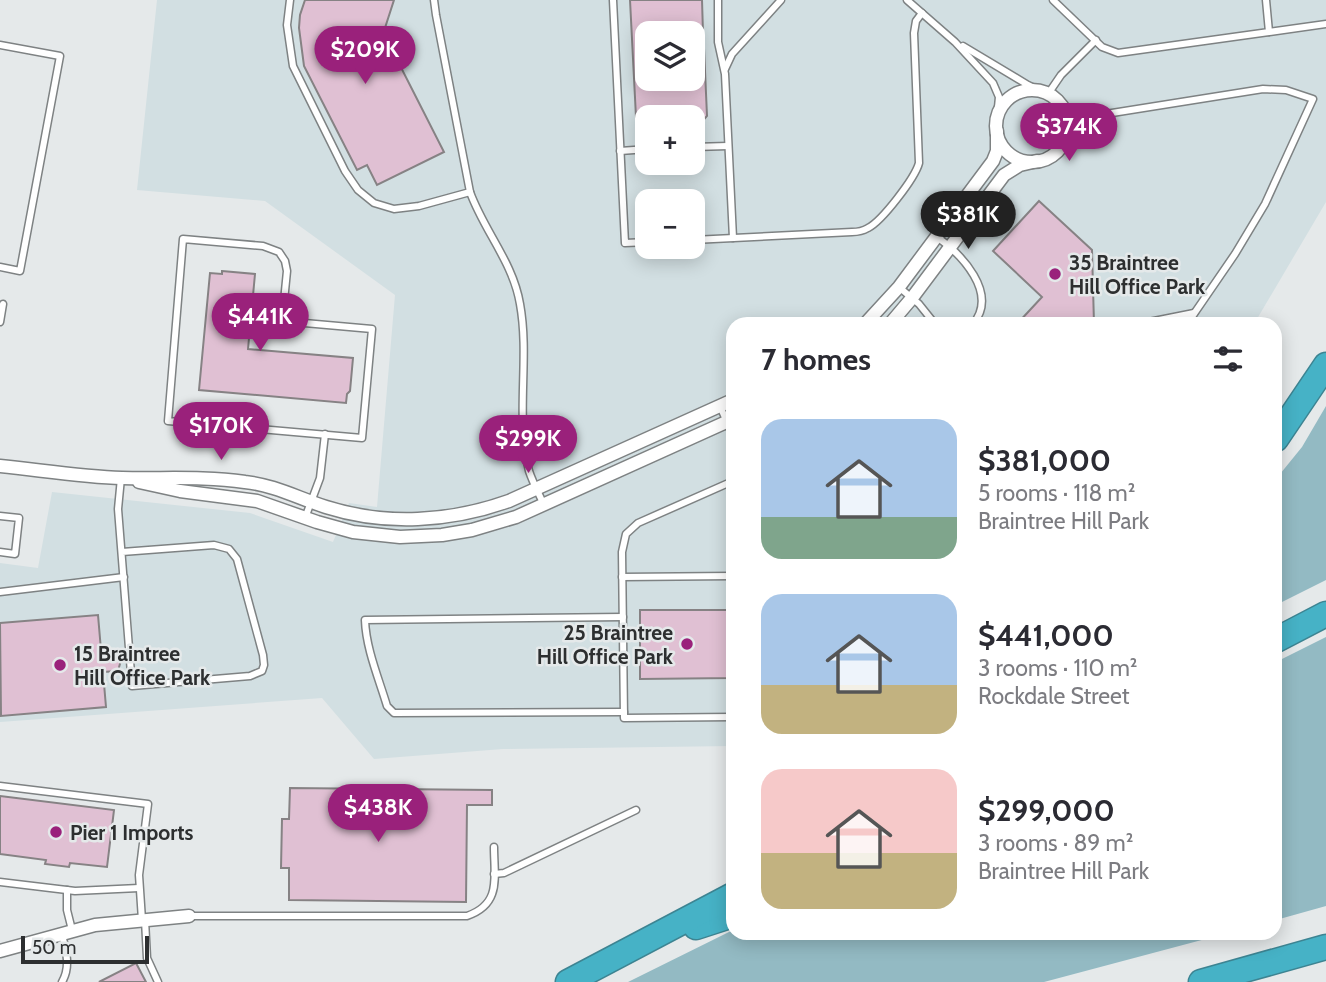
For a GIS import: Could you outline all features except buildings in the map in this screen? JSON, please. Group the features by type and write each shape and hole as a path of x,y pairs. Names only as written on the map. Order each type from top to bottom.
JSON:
{"highway":[{"path":"1282,430 1326,365"},
{"path":"1282,637 1326,614"},
{"path":"568,982 726,899"},
{"path":"642,944 726,917"},
{"path":"1201,982 1326,947"}],"street":[{"path":"871,317 899,287 993,161 998,145 997,124 1002,106 1012,96 1024,91 1045,93 1063,107 1068,120 1067,135 1062,146 1049,158 1020,165 1004,175 896,317"},
{"path":"997,124 1001,143 1009,152 1025,160 1037,161"},
{"path":"0,466 121,478 198,477 234,480 270,486 311,502 367,517 427,519 482,510 537,489 726,403"},
{"path":"121,478 180,491 257,501 305,518 365,534 428,537 501,523 726,423"},
{"path":"0,951 95,925 189,916"}],"lane":[{"path":"290,0 287,25 293,66 345,171 358,190 374,203 394,209 419,206 470,192"},
{"path":"435,0 470,192 483,222 506,260 520,301 524,434 528,465 544,505"},
{"path":"613,0 625,243 635,243"},
{"path":"718,0 718,42 725,74 733,238"},
{"path":"725,74 732,54 781,0"},
{"path":"907,0 956,42 996,87 999,103 997,124"},
{"path":"1053,0 1105,49 1118,53 1326,24"},
{"path":"1266,0 1269,33"},
{"path":"705,239 858,232 866,230 876,222 911,180 919,163 914,33 916,22 922,13"},
{"path":"956,42 1045,93 1096,40"},
{"path":"0,46 60,56 20,271 0,267"},
{"path":"1068,120 1263,89 1286,90 1313,99 1265,204 1235,254 1191,317"},
{"path":"705,147 728,146"},
{"path":"620,151 635,150"},
{"path":"937,237 951,247 968,266 977,282 980,305 976,317"},
{"path":"183,239 263,246 279,252 287,271 282,321 372,329 362,438 325,434 168,421 183,239"},
{"path":"899,287 929,317"},
{"path":"0,322 3,304"},
{"path":"1174,317 1194,313"},
{"path":"720,406 726,415"},
{"path":"305,518 321,472 325,434"},
{"path":"121,478 118,509 132,686 250,676 262,671 263,655 237,559 232,551 222,545 214,545 122,552"},
{"path":"726,484 632,527 623,543 622,577 624,718 726,718"},
{"path":"0,516 19,519 15,554 0,552"},
{"path":"622,577 726,576"},
{"path":"0,592 124,577"},
{"path":"622,617 365,620 365,623 386,704 392,713 624,712"},
{"path":"0,786 148,804 139,888 147,958 158,982"},
{"path":"494,874 504,873 636,810"},
{"path":"189,916 462,917 489,904 493,895 494,846"},
{"path":"0,882 67,890 139,888"},
{"path":"62,982 67,961 67,890"}],"shaded area":[{"path":"157,0 1326,0 1326,202 1258,317 726,317 726,746 503,749 374,759 322,698 0,722 0,563 38,568 52,492 250,513 333,542 349,503 377,507 395,295 265,201 137,190"},
{"path":"1326,406 1326,580 1282,602 1282,472 1302,447"},
{"path":"1326,637 1326,906 1282,918 1282,659"},
{"path":"726,933 726,940 1202,940 1044,982 628,982"}],"place":[{"name":"35 Braintree Hill Office Park","path":"1055,274"},
{"name":"25 Braintree Hill Office Park","path":"687,644"},
{"name":"15 Braintree Hill Office Park","path":"60,665"},
{"name":"Pier 1 Imports","path":"56,832"}]}
